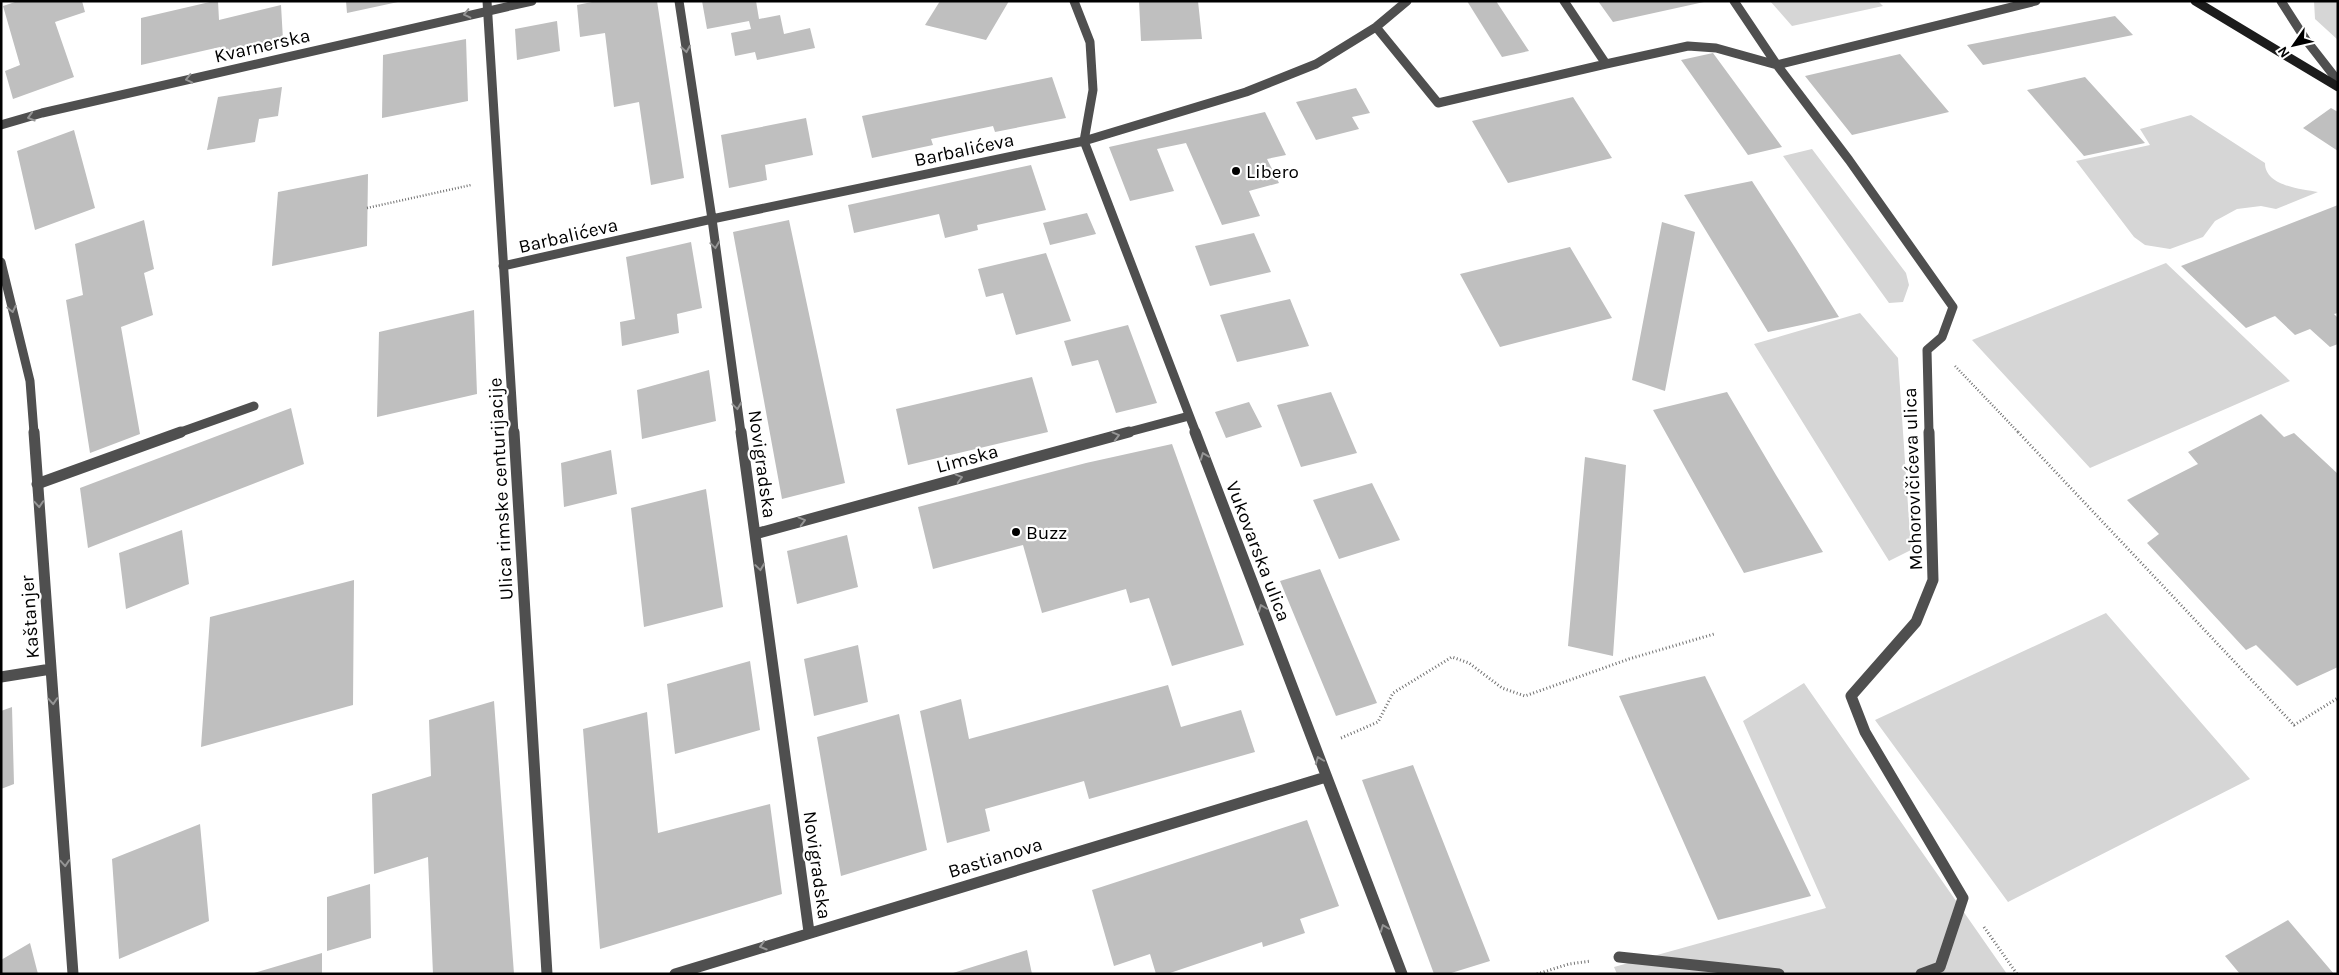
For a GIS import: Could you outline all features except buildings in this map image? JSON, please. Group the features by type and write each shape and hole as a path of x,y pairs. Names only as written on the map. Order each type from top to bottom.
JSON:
{"main road":[{"path":"2195,1 2338,87"}],"street":[{"name":"Kvarnerska","path":"1,125 42,113 487,5 532,1"},
{"name":"Novigradska","path":"679,1 712,219 809,932"},
{"path":"1074,1 1090,42 1093,90 1084,141"},
{"name":"Barbalićeva","path":"504,266 712,219 1084,141 1246,92 1316,64 1376,27 1407,1"},
{"path":"1564,1 1606,64"},
{"name":"Mohorovičićeva ulica","path":"1734,1 1777,64 1849,160 1953,307 1942,337 1927,350 1934,580 1916,622 1850,696 1865,732 1963,898"},
{"path":"1376,27 1438,103 1688,46 1716,48 1777,64 2036,1"},
{"path":"2281,1 2306,40 2338,81"},
{"name":"Ulica rimske centurijacije","path":"487,5 546,974"},
{"name":"Vukovarska ulica","path":"1084,141 1402,974"},
{"name":"Kaštanjer","path":"1,262 30,381 73,974"},
{"path":"37,484 254,406"},
{"name":"Limska","path":"755,534 1189,416"},
{"path":"1,677 51,669"},
{"name":"Bastianova","path":"675,974 1326,777"},
{"path":"1921,974 1940,967 1963,898"},
{"path":"1619,957 1779,974"}],"path":[{"path":"367,208 498,178"},
{"path":"1953,363 2294,725 2338,698"},
{"path":"1315,749 1378,722 1393,693 1452,657 1469,663 1502,688 1524,696 1629,659 1714,634"},
{"path":"1963,898 2017,974"},
{"path":"1537,974 1569,964 1619,957"}],"shaded area":[{"path":"1770,1 1878,1 1883,6 1792,26"},
{"path":"2314,1 2338,1 2338,40 2315,19"},
{"path":"2191,115 2265,163 2271,177 2277,181 2294,188 2318,192 2276,209 2261,206 2237,209 2215,221 2203,237 2170,249 2145,245 2134,237 2076,161 2150,145 2140,129"},
{"path":"1812,149 1906,273 1909,285 1903,302 1889,303 1783,156"},
{"path":"2166,263 2290,381 2090,468 1972,340"},
{"path":"1860,313 1898,358 1911,550 1889,561 1754,344"},
{"path":"2106,613 2250,779 2008,902 1875,720"},
{"path":"1804,683 2007,974 1617,974 1614,967 1826,908 1743,721"}],"place":[{"name":"Libero","path":"1236,171"},
{"name":"Buzz","path":"1016,532"}]}
